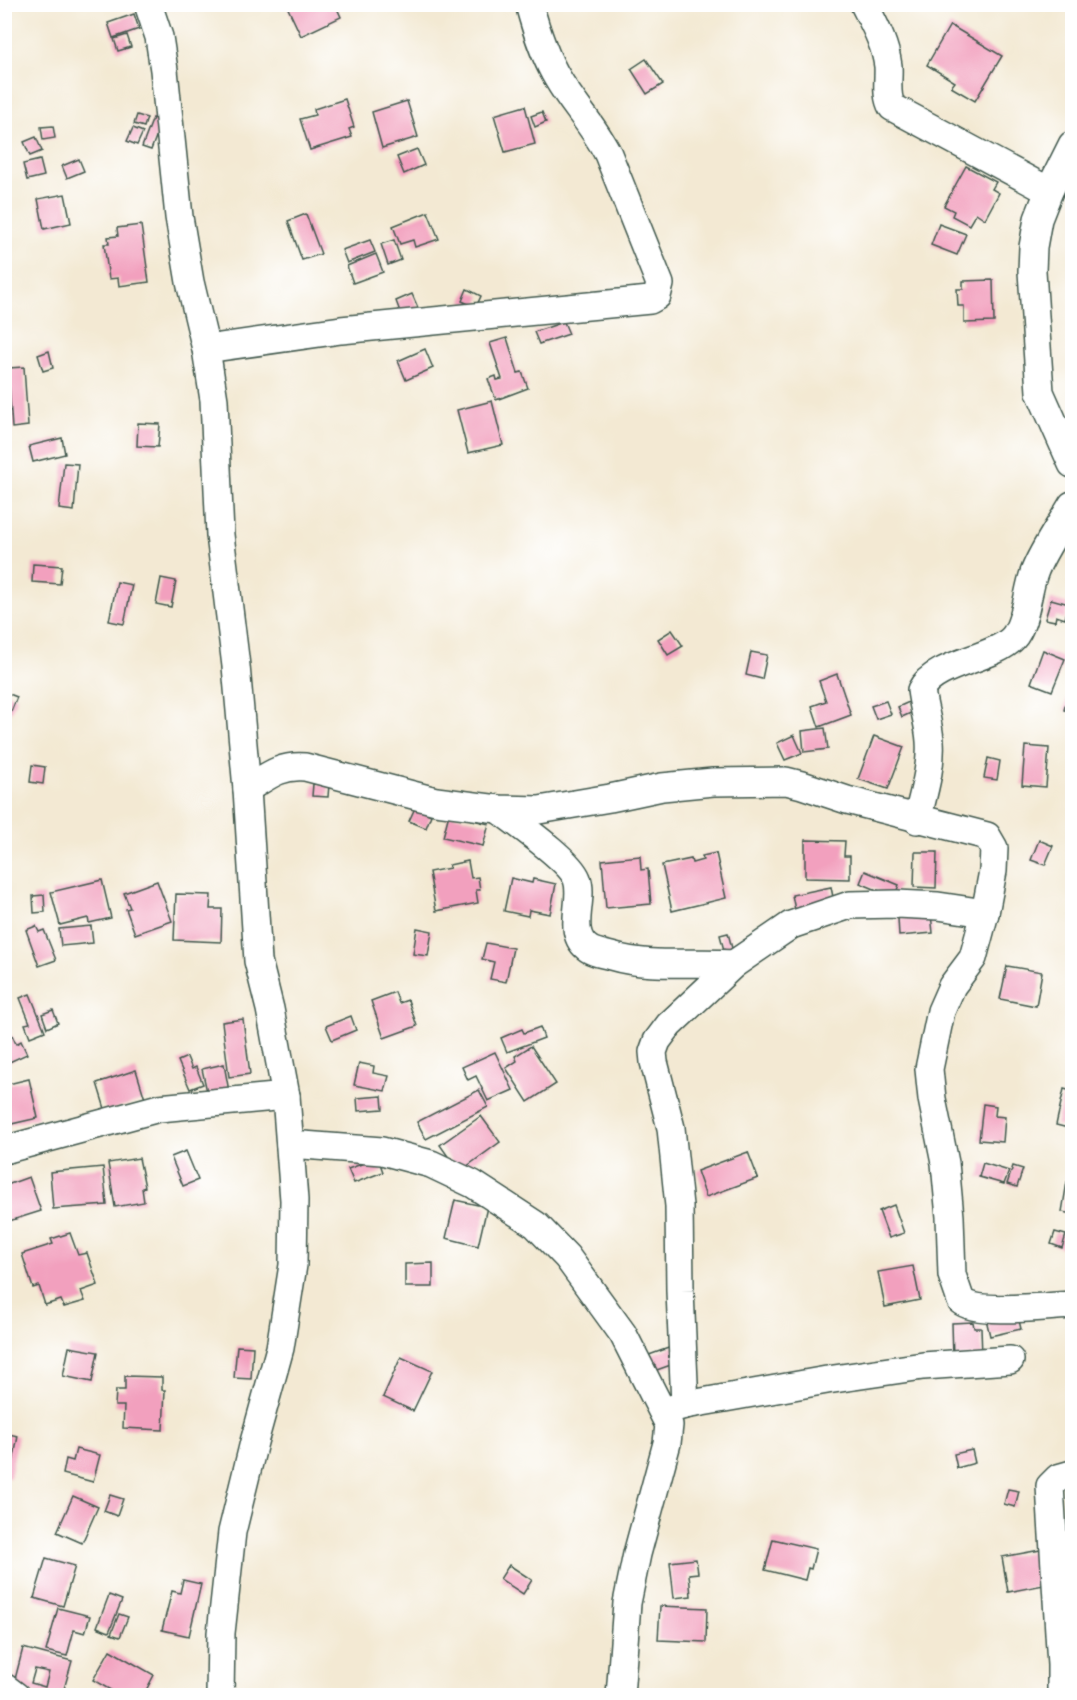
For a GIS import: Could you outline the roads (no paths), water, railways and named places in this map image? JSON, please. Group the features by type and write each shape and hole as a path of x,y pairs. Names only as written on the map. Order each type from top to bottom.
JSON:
{"street":[{"path":"148,4 159,37 179,217 190,282 206,348 214,400 220,535 236,666 247,789 258,961 270,1009 286,1096 294,1200 293,1265 280,1348 232,1532 221,1633 220,1695"},
{"path":"206,348 352,329 650,300 657,296 660,284 608,154 599,135 558,80 538,36 529,4"},
{"path":"864,4 884,47 888,66 889,101 892,107 1015,175 1049,191"},
{"path":"1072,145 1038,219 1032,271 1040,392 1072,464"},
{"path":"917,820 930,753 921,690 923,685 963,662 1007,644 1015,637 1034,572 1065,533 1072,505"},
{"path":"247,789 284,767 305,767 436,801 498,809 539,810 662,787 713,782 786,781 917,820 984,836 993,844 993,871 985,913 973,958 952,986 941,1011 929,1069 932,1100 945,1163 952,1275 961,1301 976,1307 1072,1305"},
{"path":"498,809 548,848 577,877 580,891 577,924 580,937 588,948 630,962 734,964"},
{"path":"620,1695 627,1603 674,1408 680,1292 679,1206 671,1128 654,1062 653,1052 657,1041 669,1025 734,964 791,925 850,905 907,904 985,913"},
{"path":"4,1150 159,1108 286,1096"},
{"path":"290,1144 382,1151 431,1164 473,1184 536,1225 567,1257 674,1408"},
{"path":"674,1408 826,1380 923,1366 1010,1360"},
{"path":"1060,1695 1061,1665 1050,1486 1053,1481 1072,1474"},
{"path":"4,1687 16,1695"}]}
